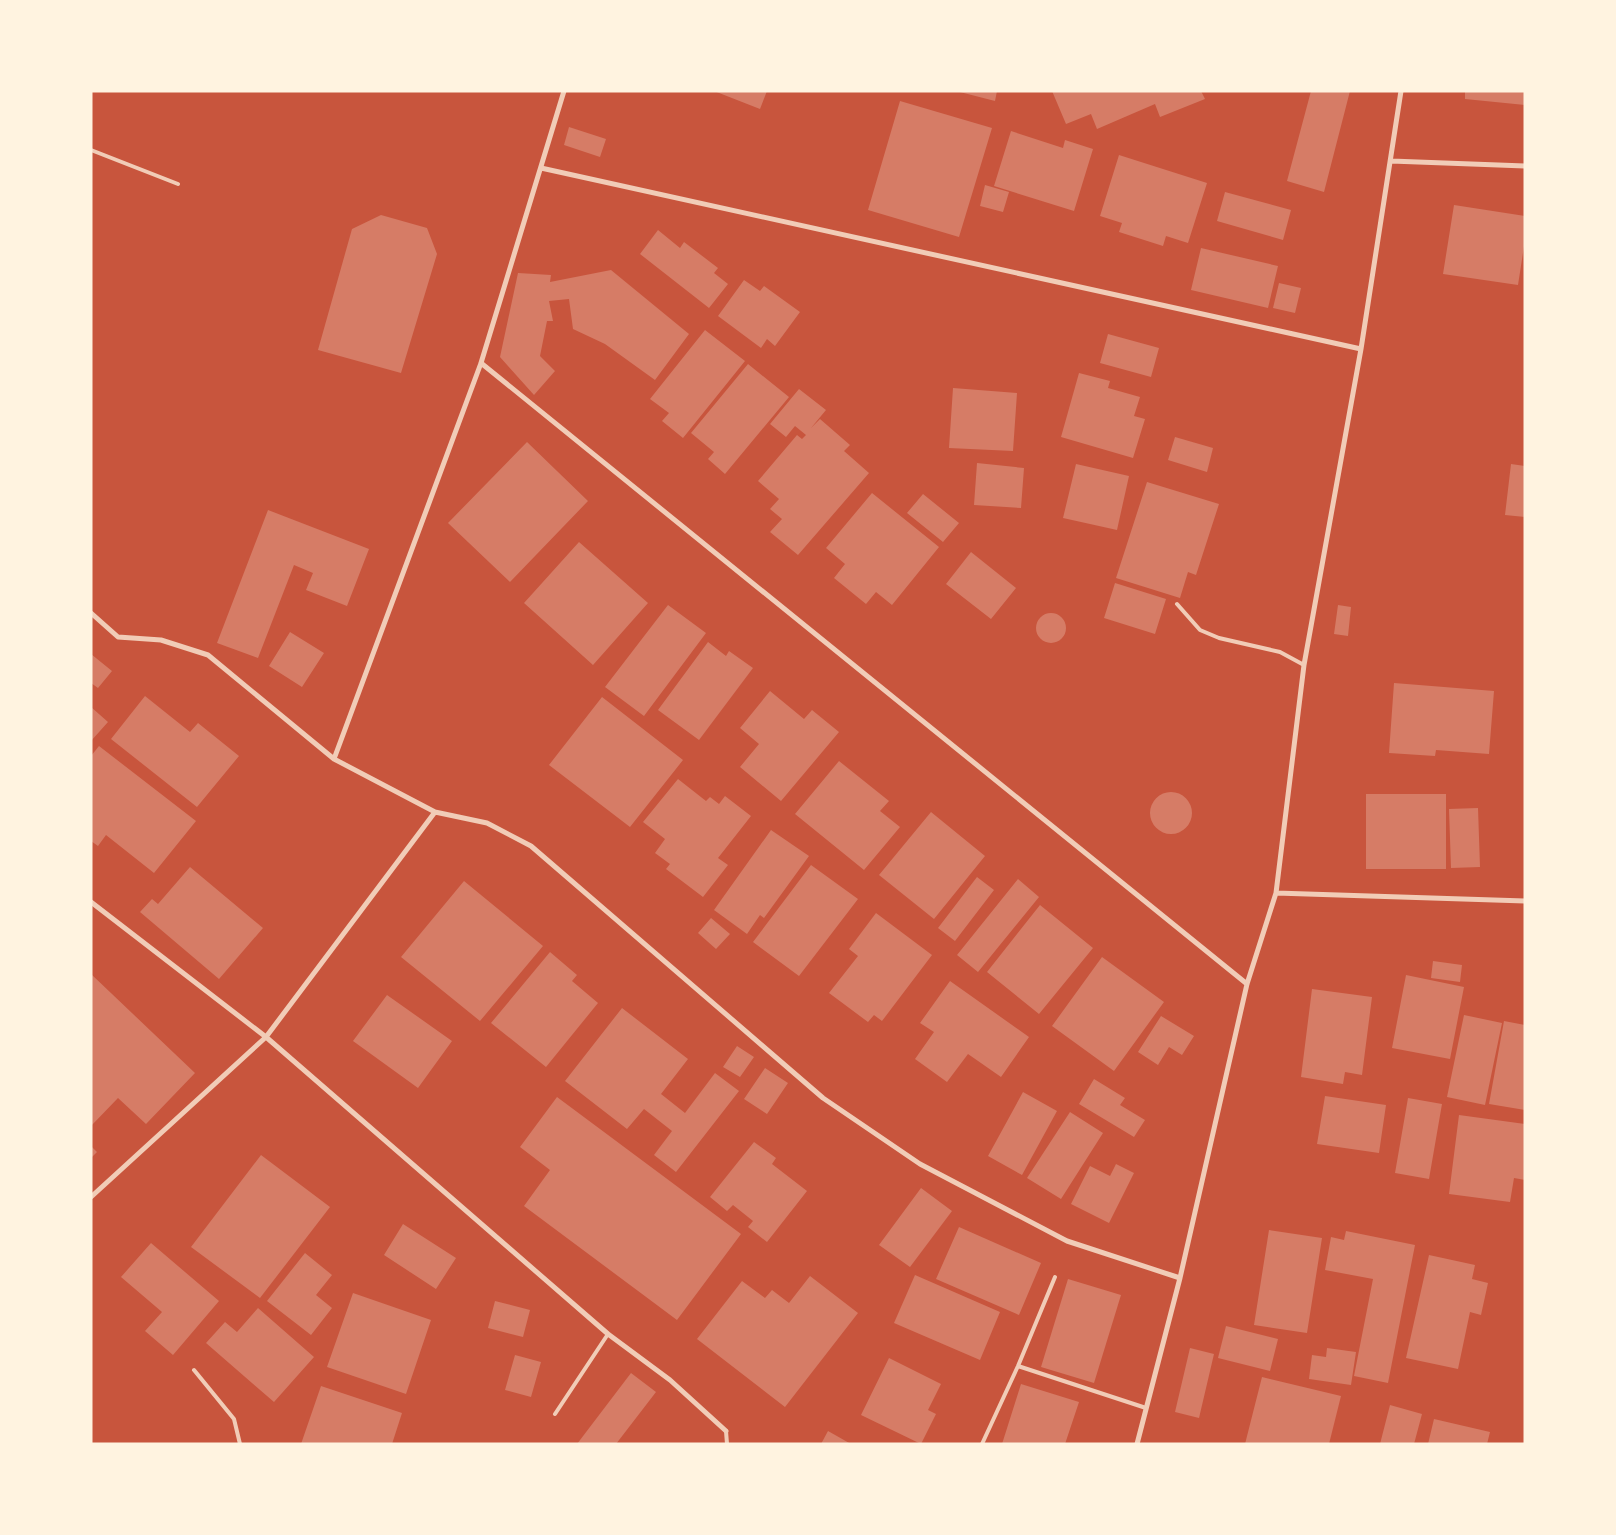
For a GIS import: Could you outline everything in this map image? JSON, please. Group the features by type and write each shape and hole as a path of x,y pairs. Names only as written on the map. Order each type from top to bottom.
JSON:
{"street":[{"path":"334,759 481,364 564,91"},
{"path":"1137,1444 1180,1278 1247,984 1276,894 1304,665 1361,349 1401,91"},
{"path":"1391,161 1525,166"},
{"path":"541,168 1361,349"},
{"path":"481,364 1247,984"},
{"path":"91,613 118,637 161,640 208,655 334,759 435,812 487,823 531,846 823,1098 920,1164 1067,1241 1180,1278"},
{"path":"91,1197 266,1037 435,812"},
{"path":"1276,894 1525,901"},
{"path":"91,902 266,1037 608,1334 670,1380 726,1431"}],"lane":[{"path":"91,150 178,184"},
{"path":"1177,604 1200,630 1219,638 1280,652 1304,665"},
{"path":"982,1444 1018,1366 1055,1277"},
{"path":"555,1414 608,1334"},
{"path":"1018,1366 1146,1408"},
{"path":"194,1370 234,1418 240,1444"},
{"path":"726,1431 727,1444"}],"building":[{"path":"714,91 767,91 760,109"},
{"path":"956,91 997,91 995,101"},
{"path":"1052,91 1201,91 1205,99 1160,117 1155,104 1097,129 1091,114 1066,124"},
{"path":"1311,91 1350,91 1324,192 1287,181"},
{"path":"1465,91 1525,91 1525,105 1465,99"},
{"path":"900,101 992,128 959,237 868,210"},
{"path":"569,127 606,139 600,157 564,145"},
{"path":"1011,131 1063,148 1065,140 1093,149 1074,211 994,186"},
{"path":"1119,155 1207,183 1188,243 1166,236 1163,246 1119,232 1122,223 1100,216"},
{"path":"985,185 1009,192 1003,212 980,206"},
{"path":"1225,192 1291,210 1283,240 1217,221"},
{"path":"1454,205 1525,216 1525,240 1518,285 1443,274"},
{"path":"381,215 427,228 437,254 401,373 318,350 352,229"},
{"path":"658,230 680,248 684,242 718,268 714,273 728,284 709,308 640,254"},
{"path":"1201,248 1278,266 1268,308 1191,290"},
{"path":"611,270 689,334 655,380 605,344 573,329 569,299 549,301 553,321 547,321 540,356 555,371 534,395 500,357 518,273 551,275 550,282"},
{"path":"744,280 760,291 764,286 800,312 775,346 767,339 761,348 718,316"},
{"path":"1279,283 1301,288 1295,313 1273,308"},
{"path":"705,330 745,361 683,438 662,421 669,413 650,399"},
{"path":"1108,334 1159,348 1151,377 1100,363"},
{"path":"748,364 789,397 725,474 708,459 714,452 691,433"},
{"path":"1079,373 1110,381 1108,388 1140,397 1134,416 1145,419 1133,458 1061,437"},
{"path":"953,388 1017,393 1013,451 949,448"},
{"path":"799,389 826,410 811,428 820,419 850,445 844,451 869,473 798,555 770,532 782,519 770,509 779,499 758,481 797,435 802,439 806,435 795,426 786,437 770,424"},
{"path":"1175,437 1213,448 1207,472 1168,460"},
{"path":"527,442 588,501 510,582 448,523"},
{"path":"977,463 1024,468 1021,508 974,505"},
{"path":"1076,464 1129,476 1117,530 1063,518"},
{"path":"1511,464 1525,466 1525,517 1505,515"},
{"path":"1147,482 1219,504 1196,575 1188,572 1180,598 1116,578"},
{"path":"872,493 939,547 892,605 876,592 866,604 834,578 845,564 826,548"},
{"path":"923,494 959,523 943,542 907,513"},
{"path":"268,510 369,549 347,606 306,590 313,573 294,565 258,658 217,643"},
{"path":"579,542 648,603 593,665 524,603"},
{"path":"971,552 1016,588 991,619 946,584"},
{"path":"1115,583 1166,599 1155,634 1104,618"},
{"path":"668,605 706,633 644,716 605,687"},
{"path":"1338,605 1351,607 1348,636 1334,634"},
{"path":"1051,613 1062,617 1066,628 1062,639 1051,643 1040,639 1036,628 1040,617"},
{"path":"290,632 324,653 302,687 269,666"},
{"path":"708,642 726,656 729,651 753,668 699,740 658,710"},
{"path":"91,654 112,671 98,688 91,683"},
{"path":"1394,683 1494,691 1489,754 1436,750 1435,756 1389,753"},
{"path":"770,691 804,719 812,710 839,732 781,801 740,767 759,744 740,728"},
{"path":"145,696 190,732 198,723 239,756 197,807 111,739"},
{"path":"602,697 683,760 630,827 549,765"},
{"path":"91,707 108,722 91,741"},
{"path":"99,746 196,821 154,873 106,835 98,846 91,841 91,756"},
{"path":"839,761 889,801 880,811 900,827 864,870 795,814"},
{"path":"678,779 706,801 710,797 719,804 725,796 751,816 718,858 728,865 703,897 666,869 670,864 655,853 665,839 643,822"},
{"path":"1167,792 1175,792 1186,798 1192,813 1186,828 1175,834 1167,834 1156,828 1150,817 1150,809 1156,798"},
{"path":"1366,794 1446,794 1446,869 1366,869"},
{"path":"1478,808 1480,867 1451,868 1449,809"},
{"path":"931,812 985,856 934,919 879,875"},
{"path":"771,830 809,856 764,918 760,915 747,934 714,910"},
{"path":"811,865 858,899 799,976 753,942"},
{"path":"190,867 263,928 219,979 140,912 152,899 158,904"},
{"path":"977,877 994,890 955,941 938,928"},
{"path":"1018,879 1039,897 978,972 957,955"},
{"path":"464,881 543,946 480,1021 401,957"},
{"path":"1040,905 1093,948 1039,1014 987,972"},
{"path":"876,913 932,955 882,1021 874,1015 868,1022 829,993 858,956 849,949"},
{"path":"711,918 730,934 716,949 698,933"},
{"path":"550,952 577,975 572,981 598,1003 546,1067 491,1023"},
{"path":"1102,957 1164,1002 1114,1071 1052,1026"},
{"path":"1433,961 1462,965 1460,982 1431,978"},
{"path":"91,974 195,1073 146,1124 118,1098 91,1126"},
{"path":"1406,975 1464,987 1450,1059 1392,1048"},
{"path":"950,981 1029,1037 1001,1077 968,1054 947,1082 915,1059 934,1032 920,1023"},
{"path":"1312,989 1372,997 1362,1075 1345,1072 1343,1084 1301,1077"},
{"path":"387,995 452,1041 418,1088 353,1041"},
{"path":"622,1008 688,1059 661,1094 685,1113 715,1073 739,1091 676,1172 654,1155 672,1131 644,1109 627,1129 565,1081"},
{"path":"1464,1015 1502,1023 1485,1105 1447,1097"},
{"path":"1161,1016 1194,1036 1182,1055 1169,1047 1158,1065 1138,1052"},
{"path":"1504,1021 1525,1025 1525,1110 1489,1104"},
{"path":"737,1046 754,1057 740,1077 723,1067"},
{"path":"765,1068 788,1083 767,1114 744,1099"},
{"path":"1094,1079 1125,1098 1120,1105 1145,1120 1134,1137 1079,1104"},
{"path":"1023,1092 1057,1111 1022,1175 988,1156"},
{"path":"1325,1096 1386,1105 1379,1153 1317,1144"},
{"path":"557,1097 741,1234 677,1320 524,1206 550,1170 520,1147"},
{"path":"1408,1098 1442,1104 1429,1179 1395,1173"},
{"path":"1070,1112 1103,1133 1061,1199 1027,1178"},
{"path":"1459,1115 1525,1124 1525,1180 1514,1178 1510,1202 1449,1194"},
{"path":"754,1142 776,1158 772,1164 807,1191 767,1242 748,1227 753,1221 733,1205 727,1211 710,1197"},
{"path":"91,1146 97,1152 91,1158"},
{"path":"261,1155 330,1207 260,1298 191,1247"},
{"path":"1116,1164 1134,1173 1109,1223 1071,1204 1090,1166 1110,1176"},
{"path":"921,1188 952,1211 910,1267 879,1245"},
{"path":"403,1224 456,1258 436,1289 384,1255"},
{"path":"959,1227 1041,1263 1019,1315 936,1279"},
{"path":"1269,1230 1322,1238 1307,1333 1254,1325"},
{"path":"1346,1231 1415,1245 1388,1383 1354,1376 1373,1279 1325,1270 1331,1237 1344,1240"},
{"path":"151,1243 219,1301 173,1355 145,1331 162,1312 121,1277"},
{"path":"305,1253 332,1275 316,1295 332,1308 311,1335 267,1301"},
{"path":"1429,1255 1475,1265 1472,1279 1488,1283 1481,1315 1470,1312 1458,1369 1406,1358"},
{"path":"915,1275 1000,1312 980,1360 894,1323"},
{"path":"810,1276 858,1313 785,1407 697,1339 742,1281 765,1298 772,1290 789,1303"},
{"path":"1068,1279 1121,1295 1094,1383 1041,1367"},
{"path":"353,1293 431,1320 406,1394 327,1367"},
{"path":"495,1301 530,1310 523,1337 488,1328"},
{"path":"258,1308 314,1357 274,1402 206,1343 225,1322 237,1332"},
{"path":"1226,1326 1278,1339 1270,1371 1218,1358"},
{"path":"1190,1348 1214,1354 1199,1418 1175,1412"},
{"path":"1327,1348 1356,1352 1351,1385 1309,1379 1312,1355 1326,1357"},
{"path":"515,1355 541,1362 531,1397 505,1390"},
{"path":"889,1358 941,1384 928,1410 936,1414 921,1444 861,1415"},
{"path":"631,1373 656,1392 616,1444 577,1444"},
{"path":"1262,1377 1341,1396 1329,1444 1245,1444"},
{"path":"1021,1384 1079,1402 1065,1444 1002,1444"},
{"path":"321,1386 402,1413 392,1444 301,1444"},
{"path":"1390,1405 1422,1414 1414,1444 1380,1444"},
{"path":"1434,1419 1490,1432 1487,1444 1428,1444"},
{"path":"828,1431 851,1444 821,1444"}]}
